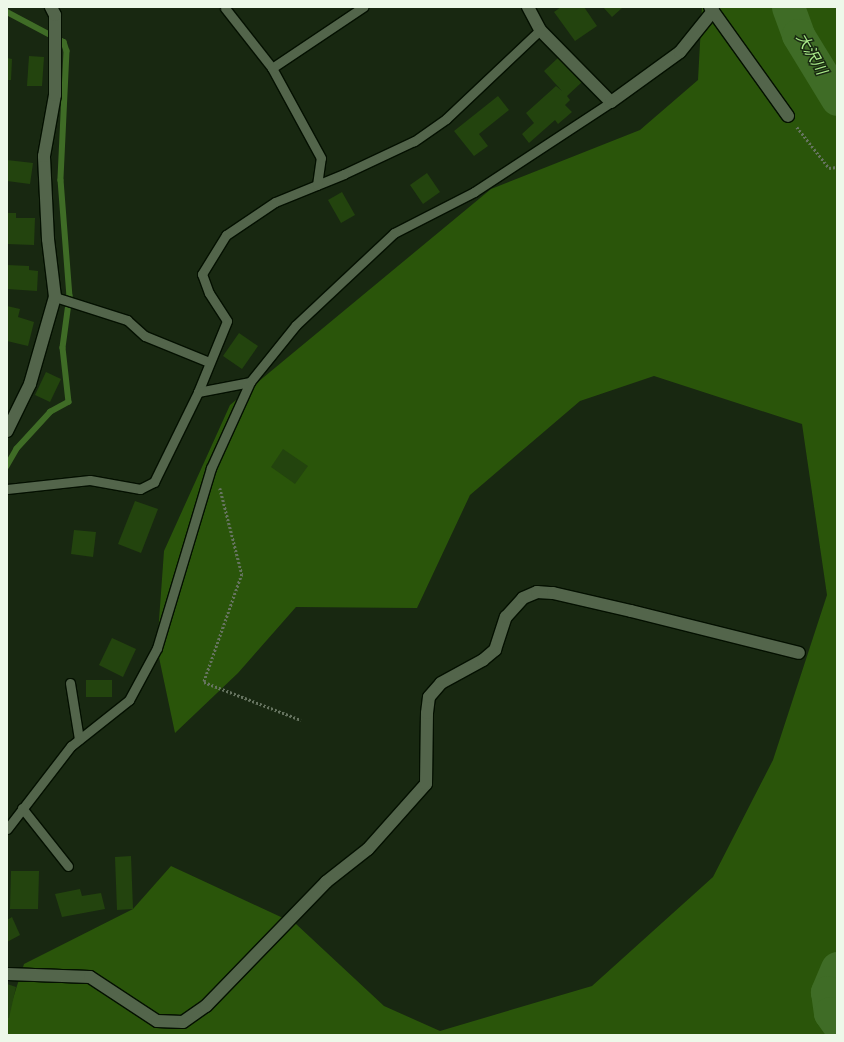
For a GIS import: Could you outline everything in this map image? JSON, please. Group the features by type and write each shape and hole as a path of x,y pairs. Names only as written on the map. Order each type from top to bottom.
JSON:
{"street":[{"path":"7,431 30,384 55,297 48,240 44,156 55,95 56,15 51,7"},
{"path":"528,7 540,30 611,102 680,52 711,9 788,116"},
{"path":"7,974 90,977 157,1021 183,1022 206,1006 326,882 368,849 426,784 427,713 430,697 441,682 483,660 495,650 506,617 523,598 537,592 553,593 799,653"}],"lane":[{"path":"272,68 363,7"},
{"path":"225,8 272,68 321,158 317,185"},
{"path":"7,489 90,480 140,489 154,482 198,392 208,362 227,322 209,293 202,274 226,234 275,202 317,185 414,141 446,119 540,30"},
{"path":"7,829 71,746 129,700 157,648 211,468 250,382 296,325 394,233 474,192 611,102"},
{"path":"55,297 127,320 145,336 208,362"},
{"path":"198,392 250,382"},
{"path":"70,683 79,739"},
{"path":"22,808 68,866"}],"path":[{"path":"788,116 830,168 837,167"},
{"path":"211,468 216,471 242,574 204,682 301,720"}],"green space":[{"path":"702,7 837,7 837,1035 7,1035 7,1017 24,964 133,909 171,866 296,924 384,1006 440,1031 592,986 713,877 773,760 827,595 802,424 654,376 580,401 470,495 417,608 296,607 238,673 175,733 157,648 164,551 230,405 491,189 640,130 698,80"}],"building":[{"path":"561,7 584,7 597,26 575,41 554,12"},
{"path":"603,7 621,7 622,8 612,17"},
{"path":"29,56 44,57 42,86 27,86"},
{"path":"559,57 582,82 567,96 570,100 565,105 572,112 558,124 555,120 529,143 522,134 534,123 526,113 556,86 562,91 544,71"},
{"path":"7,58 12,59 11,80 7,80"},
{"path":"498,96 509,110 479,134 488,146 474,156 454,131"},
{"path":"7,160 33,163 30,184 7,181"},
{"path":"427,173 440,192 423,204 410,185"},
{"path":"342,192 355,215 341,223 328,200"},
{"path":"7,213 16,213 16,218 35,218 34,245 7,244"},
{"path":"7,265 29,266 29,270 38,271 37,291 7,289"},
{"path":"7,306 20,309 18,317 34,322 28,346 7,341"},
{"path":"239,333 258,346 242,369 223,356"},
{"path":"46,372 61,379 50,402 35,395"},
{"path":"283,449 308,466 295,484 271,467"},
{"path":"135,501 158,509 141,553 118,544"},
{"path":"74,530 96,532 93,557 71,554"},
{"path":"112,638 136,649 123,677 99,665"},
{"path":"86,680 112,680 112,697 86,697"},
{"path":"131,856 133,909 117,910 115,857"},
{"path":"11,871 39,871 38,909 10,909"},
{"path":"80,889 82,896 101,893 105,909 62,917 55,894"},
{"path":"12,917 20,935 7,942 7,920"},
{"path":"7,984 16,987 9,1018 7,1018"}],"waterway":[{"name":"大沢川","path":"788,7 798,35 837,99"},
{"path":"7,12 64,42 67,51 61,180 70,296 63,348 69,402 51,412 17,449 7,466"},
{"name":"大沢川","path":"837,968 827,992 830,1013 837,1023"}]}
